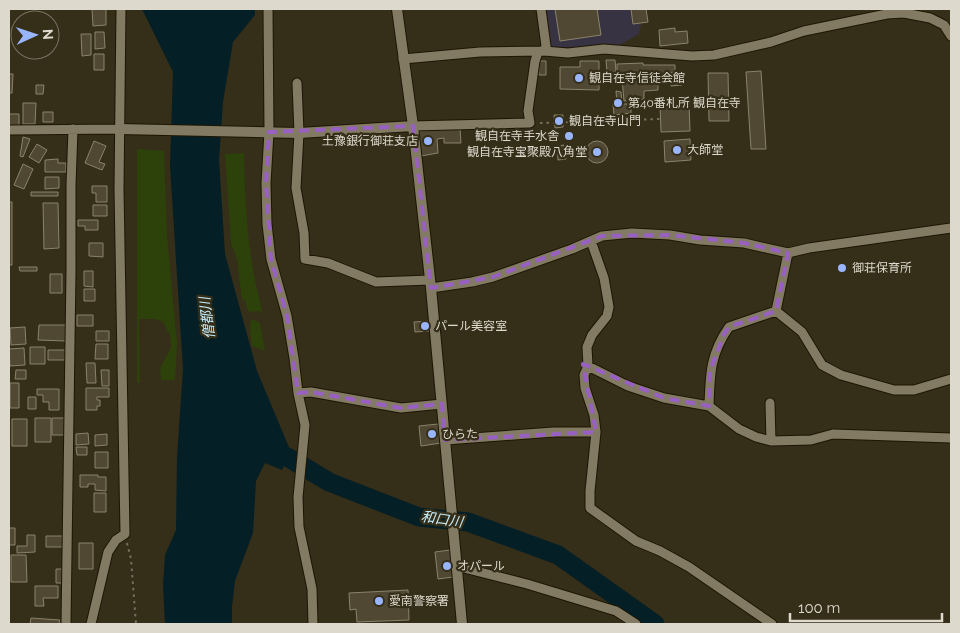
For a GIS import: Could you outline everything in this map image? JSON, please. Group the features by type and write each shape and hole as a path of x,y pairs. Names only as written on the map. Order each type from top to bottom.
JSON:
{"street":[{"path":"91,624 108,552 116,540 125,534 119,189 123,129 121,9"},
{"path":"268,9 265,131 271,259 287,316 298,394 305,425 298,497 299,527 312,589 313,624"},
{"path":"396,9 413,126 430,284 462,624"},
{"path":"9,130 123,129 299,133 413,126 530,123 528,111 535,61 546,46 541,9"},
{"path":"403,59 480,52 568,53 604,49 714,56 771,42 804,31 887,14 904,13 930,18 944,25 951,36"},
{"path":"297,83 299,133 296,188 304,233 305,259 328,263 376,282 430,284 472,282 493,277 602,236 632,233 744,243 788,253 809,248 951,228"},
{"path":"66,624 73,129"},
{"path":"591,241 604,278 609,307 608,316 592,335 587,346 588,366 584,375 585,388 594,415 596,432 590,508 636,541 660,551 689,567 772,624"},
{"path":"776,311 788,253"},
{"path":"776,311 802,332 822,365 841,375 894,390 914,390 951,379"},
{"path":"709,406 710,371 724,334 729,327 776,311"},
{"path":"588,366 628,386 664,398 709,406 739,429 756,437 771,441 811,440 833,434 951,438"},
{"path":"298,394 311,392 401,408 442,404"},
{"path":"770,403 771,441"},
{"path":"445,440 554,432 596,432"},
{"path":"456,566 592,603 616,611 636,624"}],"path":[{"path":"542,123 660,119"},
{"path":"125,534 131,559 136,624"}],"highlighted area":[{"path":"413,126 431,288 493,277 602,236 670,235 744,243 788,253 776,311 729,327 724,334 710,371 709,406 664,398 583,364 596,432 445,440 442,404 401,408 311,392 298,393 287,316 271,259 266,183 269,132"}],"shaded area":[{"path":"546,9 644,9 639,34 619,45 553,48 549,45"}],"green space":[{"path":"137,149 164,151 167,235 177,343 175,380 161,380 160,368 171,348 170,335 163,322 156,319 139,319 140,383 137,383"},
{"path":"244,153 248,234 263,314 259,311 249,312 245,300 242,300 237,259 231,243 225,154"},
{"path":"251,320 260,323 265,351 252,346"}],"water":[{"name":"僧都川","path":"142,9 255,9 255,15 233,42 223,102 219,160 225,254 257,371 291,452 282,470 265,463 256,481 253,533 235,581 232,624 165,624 163,585 165,555 176,530 177,457 183,369 170,166 173,72"}],"building":[{"path":"92,9 106,9 106,25 93,26"},
{"path":"555,9 597,9 601,35 560,41"},
{"path":"631,9 646,9 648,22 633,24"},
{"path":"675,28 675,32 687,31 688,43 660,46 659,30"},
{"path":"95,32 104,32 105,48 95,49"},
{"path":"81,34 91,34 91,55 82,56"},
{"path":"94,54 104,54 104,70 94,70"},
{"path":"606,60 615,60 616,72 607,73"},
{"path":"538,61 546,61 546,75 539,75"},
{"name":"観自在寺信徒会館","path":"580,61 599,61 599,90 560,89 560,67 580,67"},
{"path":"643,63 643,65 675,65 675,72 669,73 669,81 658,82 658,90 644,91 644,99 624,101 622,79 617,80 617,64"},
{"path":"761,71 766,149 751,149 746,72"},
{"path":"708,73 728,73 729,121 709,121"},
{"path":"9,74 13,74 12,93 9,93"},
{"path":"671,74 681,74 682,85 671,86"},
{"path":"36,85 44,85 43,94 36,94"},
{"path":"616,91 621,92 622,104 631,104 631,113 614,115 613,104 617,104"},
{"path":"23,103 36,103 35,124 23,124"},
{"path":"689,104 690,131 661,132 660,105"},
{"path":"43,112 53,112 53,122 43,122"},
{"path":"9,114 19,114 19,126 9,126"},
{"name":"観自在寺山門","path":"554,115 563,115 563,127 555,128"},
{"name":"土豫銀行御荘支店","path":"444,128 460,129 461,143 444,143 444,138 437,139 438,153 421,156 419,131"},
{"path":"23,137 30,139 23,157 20,156"},
{"name":"大師堂","path":"690,139 691,160 665,162 664,141"},
{"path":"94,141 106,146 99,162 105,164 102,170 85,163"},
{"name":"観自在寺宝聚殿八角堂","path":"597,141 605,144 608,152 605,160 597,163 589,160 586,152 589,144"},
{"path":"37,144 47,150 39,163 29,157"},
{"path":"564,145 566,159 558,160 557,146"},
{"path":"58,159 58,163 66,163 66,172 45,172 45,160"},
{"path":"23,164 33,169 24,189 14,185"},
{"path":"45,177 59,177 59,188 45,189"},
{"path":"92,186 107,186 107,202 96,202 96,193 92,193"},
{"path":"31,192 58,192 58,196 31,196"},
{"path":"9,202 12,202 12,265 9,265"},
{"path":"43,203 58,203 59,248 44,249"},
{"path":"93,205 107,205 107,216 93,216"},
{"path":"78,220 98,220 98,230 85,230 85,226 78,226"},
{"path":"89,243 103,243 103,257 89,256"},
{"path":"19,267 37,267 37,271 20,271"},
{"path":"84,271 93,271 93,287 84,286"},
{"path":"50,274 62,274 62,293 50,293"},
{"path":"84,289 95,289 95,301 84,301"},
{"path":"77,315 93,315 93,326 77,326"},
{"path":"429,321 430,331 415,332 414,322"},
{"path":"39,325 66,325 66,341 38,340"},
{"path":"25,327 26,344 11,345 10,328"},
{"path":"96,331 109,331 109,341 96,341"},
{"path":"96,344 108,344 108,359 95,359"},
{"path":"30,347 45,347 45,364 30,364"},
{"path":"24,348 25,365 10,366 9,349"},
{"path":"48,350 68,350 68,360 48,360"},
{"path":"86,363 95,363 96,383 87,383"},
{"path":"16,370 26,370 26,379 15,379"},
{"path":"101,370 109,370 109,386 102,386"},
{"path":"10,383 19,383 19,408 10,408"},
{"path":"86,388 109,388 109,397 97,397 97,400 100,400 100,406 97,406 97,410 86,410"},
{"path":"37,389 59,389 59,410 49,410 49,402 43,402 43,395 37,395"},
{"path":"28,397 36,397 36,409 28,409"},
{"path":"35,418 51,418 51,442 35,442"},
{"path":"52,418 67,418 67,435 52,435"},
{"path":"12,419 27,419 27,446 12,446"},
{"path":"438,424 441,443 421,446 419,426"},
{"path":"88,433 89,444 76,445 76,434"},
{"path":"107,434 107,445 95,446 95,435"},
{"path":"76,447 87,447 87,455 77,455"},
{"path":"95,452 108,452 108,468 95,468"},
{"path":"80,475 106,477 106,491 95,490 95,484 88,484 88,487 80,487"},
{"path":"94,493 106,493 106,512 94,512"},
{"path":"9,528 15,528 15,545 9,545"},
{"path":"27,535 35,535 35,552 17,553 17,546 27,546"},
{"path":"46,536 66,536 66,547 46,547"},
{"path":"79,543 93,543 93,569 79,569"},
{"path":"450,550 453,577 438,579 435,552"},
{"path":"11,555 26,555 27,582 11,582"},
{"path":"56,569 65,569 66,583 56,583"},
{"path":"35,586 58,586 58,598 43,598 44,606 35,606"},
{"name":"愛南警察署","path":"408,590 409,620 357,622 356,609 350,610 349,593"},
{"path":"31,618 60,620 59,624 30,624"}],"waterway":[{"name":"和口川","path":"266,448 289,458 329,482 419,517 468,522 558,555 655,624"}],"place":[{"name":"観自在寺信徒会館","path":"579,78"},
{"name":"第40番札所 観自在寺","path":"618,103"},
{"name":"観自在寺山門","path":"559,121"},
{"name":"観自在寺手水舎","path":"569,136"},
{"name":"土豫銀行御荘支店","path":"428,141"},
{"name":"大師堂","path":"677,150"},
{"name":"観自在寺宝聚殿八角堂","path":"597,152"},
{"name":"御荘保育所","path":"842,268"},
{"name":"パール美容室","path":"425,326"},
{"name":"ひらた","path":"432,434"},
{"name":"オパール","path":"447,566"},
{"name":"愛南警察署","path":"379,601"}]}
